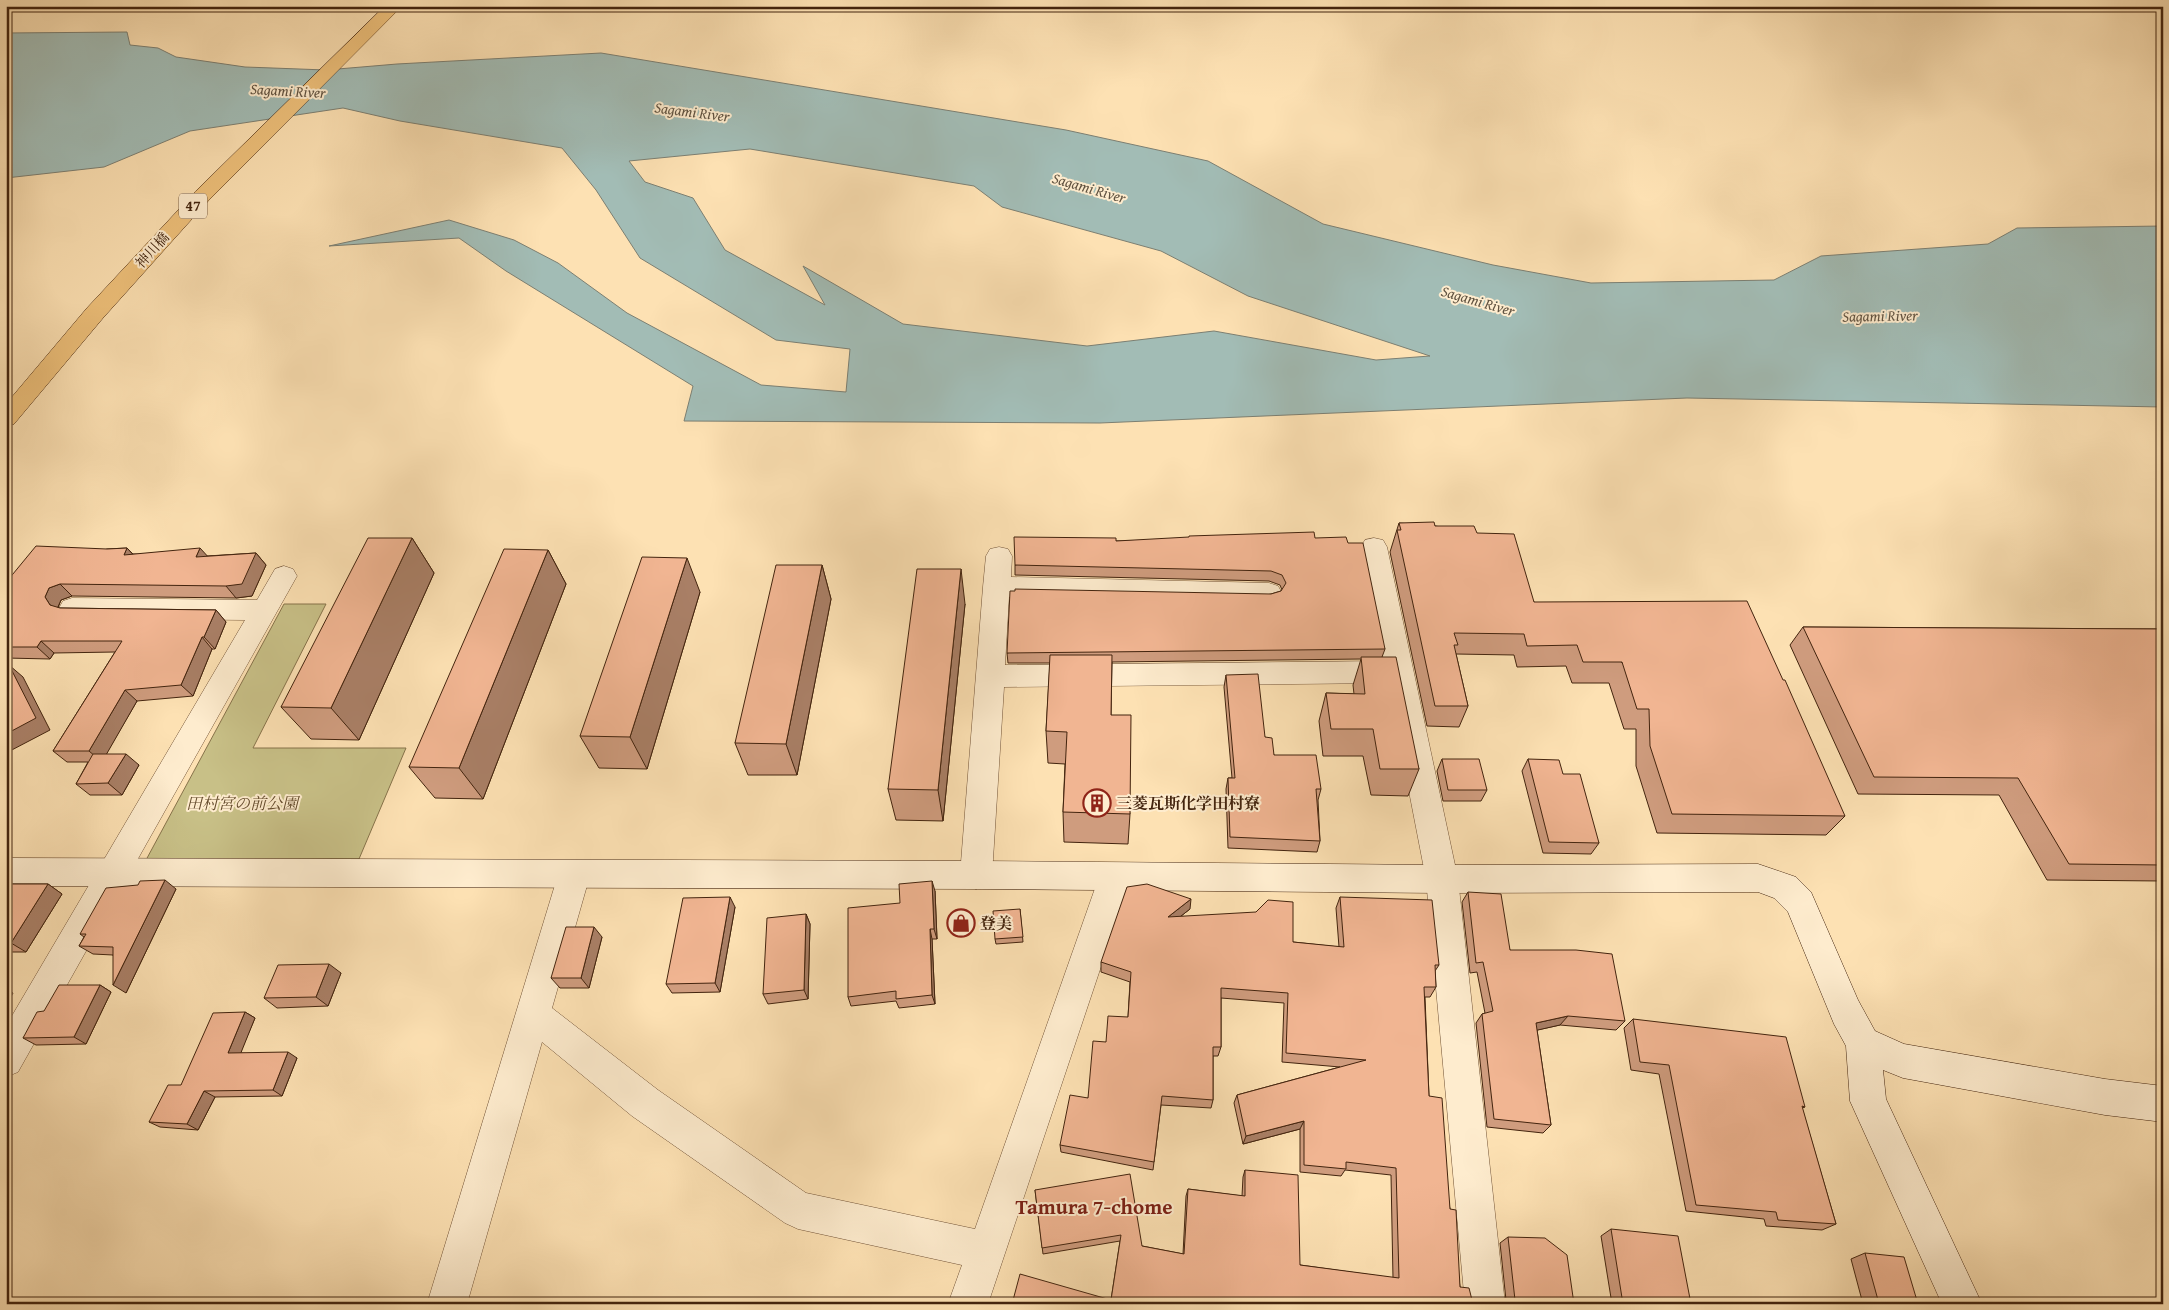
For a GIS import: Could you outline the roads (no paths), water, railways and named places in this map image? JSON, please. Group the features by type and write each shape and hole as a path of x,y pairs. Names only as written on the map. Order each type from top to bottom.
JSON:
{"main road":[{"name":"神川橋","path":"6,419 95,313 202,196 394,6"}],"street":[{"path":"1374,547 1442,880 1485,1304"},
{"path":"976,875 999,556"},
{"path":"6,1060 116,872 284,576"},
{"path":"996,587 1269,593"},
{"path":"72,608 265,610"},
{"path":"991,676 1399,672"},
{"path":"6,872 976,875 1442,880 1758,878 1785,887 1800,902 1846,1012 1863,1043 1868,1101 1962,1304"},
{"path":"447,1304 574,875"},
{"path":"968,1304 1115,877"},
{"path":"534,1014 645,1103 798,1210 987,1251"},
{"path":"1863,1043 1903,1061 2105,1097 2163,1104"}],"water":[{"name":"Sagami River","path":"127,32 130,45 158,48 176,57 245,67 326,70 397,64 601,53 1066,130 1208,161 1323,224 1493,265 1591,283 1774,280 1821,256 1988,244 2017,228 2163,226 2163,407 1687,398 1100,423 684,421 693,386 506,271 459,238 329,246 449,220 514,240 558,263 627,313 761,385 846,392 850,349 776,340 640,258 596,190 562,148 400,121 343,108 190,131 104,167 6,178 6,33","holes":["750,149 974,186 1002,207 1161,251 1248,296 1430,356 1376,360 1214,331 1087,346 903,324 803,266 825,305 725,250 693,198 645,182 629,161"]}],"place":[{"name":"三菱瓦斯化学田村寮","path":"1097,803"},
{"name":"登美","path":"961,923"}],"district":[{"name":"Tamura 7-chome","path":"1094,1207"}],"park label":[{"name":"田村宮の前公園","path":"242,803"}]}
